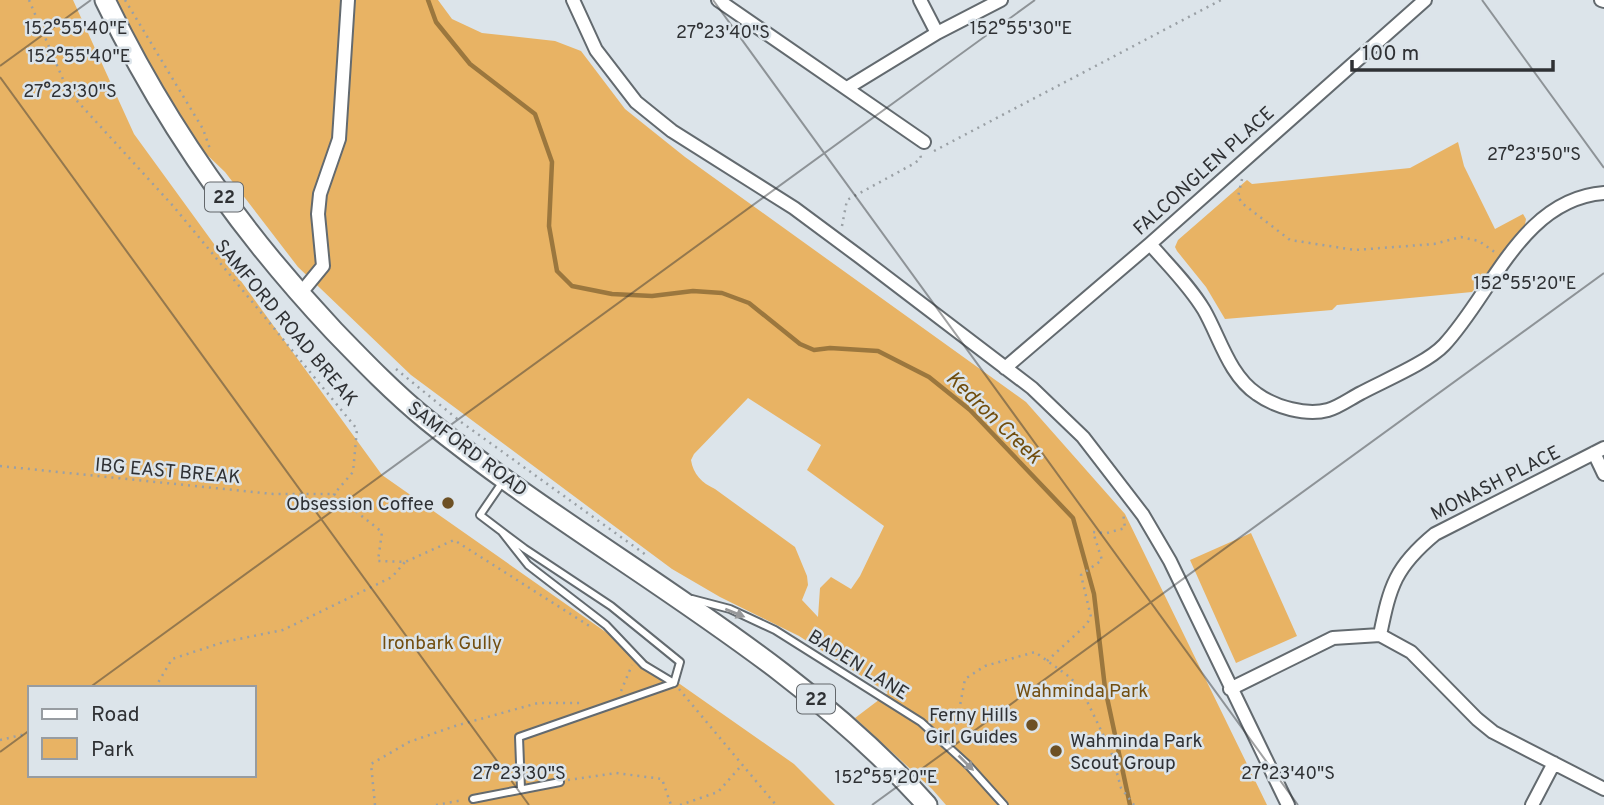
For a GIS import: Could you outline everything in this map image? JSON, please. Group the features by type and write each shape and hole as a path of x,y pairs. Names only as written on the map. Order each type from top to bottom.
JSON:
{"main road":[{"name":"SAMFORD ROAD","path":"105,0 142,72 237,216 300,294 374,372 409,404 505,478 757,653 848,725 926,805"}],"street":[{"path":"300,294 323,266 318,214 320,194 339,139 348,0"},
{"path":"573,0 596,50 636,102 672,131 794,208 1032,388 1083,438 1143,514 1170,561 1288,805"},
{"path":"718,0 929,147"},
{"path":"920,0 937,33"},
{"path":"847,89 937,33 1001,0"},
{"name":"FALCONGLEN PLACE","path":"1005,368 1150,244 1425,0"},
{"path":"1150,244 1204,310 1242,381 1257,395 1279,406 1327,410 1442,347 1527,234 1564,204 1604,193"},
{"path":"1599,451 1604,474"},
{"name":"MONASH PLACE","path":"1380,635 1387,601 1398,573 1412,553 1435,534 1599,451"},
{"path":"1230,689 1333,638 1380,635 1411,652 1493,732 1604,789"},
{"path":"1532,805 1554,763"}],"lane":[{"path":"505,478 481,515 611,606 680,662 674,683"},
{"path":"502,531 528,565 606,625 644,665 674,683"},
{"name":"BADEN LANE","path":"670,592 730,609 775,630 921,722 968,765 1003,805"},
{"path":"522,789 519,737 674,683"},
{"path":"473,799 560,782"}],"path":[{"name":"SAMFORD ROAD BREAK","path":"29,0 68,91 174,207 357,429 353,471 334,494"},
{"path":"125,0 203,129 211,151"},
{"path":"842,226 848,200 915,163 921,158 918,149 929,147 1221,0"},
{"path":"1233,169 1242,179 1238,197 1243,204 1290,240 1355,250 1434,244 1461,237 1479,241 1507,260"},
{"path":"393,366 461,422 653,560"},
{"name":"IBG EAST BREAK","path":"0,466 273,494 334,494"},
{"path":"334,494 382,532 378,561 405,562"},
{"path":"1047,661 1086,625 1091,617 1081,575 1102,560 1093,532 1107,533 1125,528 1122,505 1129,496"},
{"path":"156,686 172,659 224,642 283,630 392,577 405,562 454,540 591,628"},
{"path":"945,744 955,732 965,679 985,666 1035,653 1070,678 1085,697 1111,751 1121,788 1133,805"},
{"path":"617,703 635,656"},
{"path":"674,683 776,805"},
{"path":"375,805 371,764 409,742 538,703 590,703"},
{"path":"0,740 28,733"},
{"path":"680,805 718,792 741,766"},
{"path":"560,782 616,773 663,779 671,805"},
{"path":"436,805 473,799"}],"green space":[{"name":"Ironbark Gully","path":"0,0 73,0 134,134 382,475 794,764 835,805 0,805"},
{"name":"Wahminda Park","path":"115,0 438,0 452,19 482,33 555,41 581,51 625,109 685,157 1026,402 1125,514 1267,805 946,805 855,718 888,693 799,636 720,597 672,569 411,375 298,267 225,172 203,151 174,108","holes":["748,398 821,445 807,470 884,526 851,589 831,577 820,588 818,617 802,600 808,585 807,576 795,547 702,481 691,460"]},
{"path":"1458,142 1464,166 1495,229 1523,214 1526,219 1524,230 1472,292 1337,305 1332,310 1225,319 1206,287 1175,247 1178,240 1247,180 1252,184 1410,168"},
{"path":"1251,533 1297,636 1236,663 1190,560"}],"waterway":[{"name":"Kedron Creek","path":"428,0 436,22 470,64 535,114 552,162 549,226 557,271 572,286 612,294 652,296 693,291 722,293 749,303 800,344 814,350 830,348 878,351 929,377 970,410 1073,518 1094,594 1105,688 1130,805"}],"place":[{"name":"Obsession Coffee","path":"448,503"},
{"name":"Ferny Hills Girl Guides","path":"1032,725"},
{"name":"Wahminda Park Scout Group","path":"1056,751"}]}
